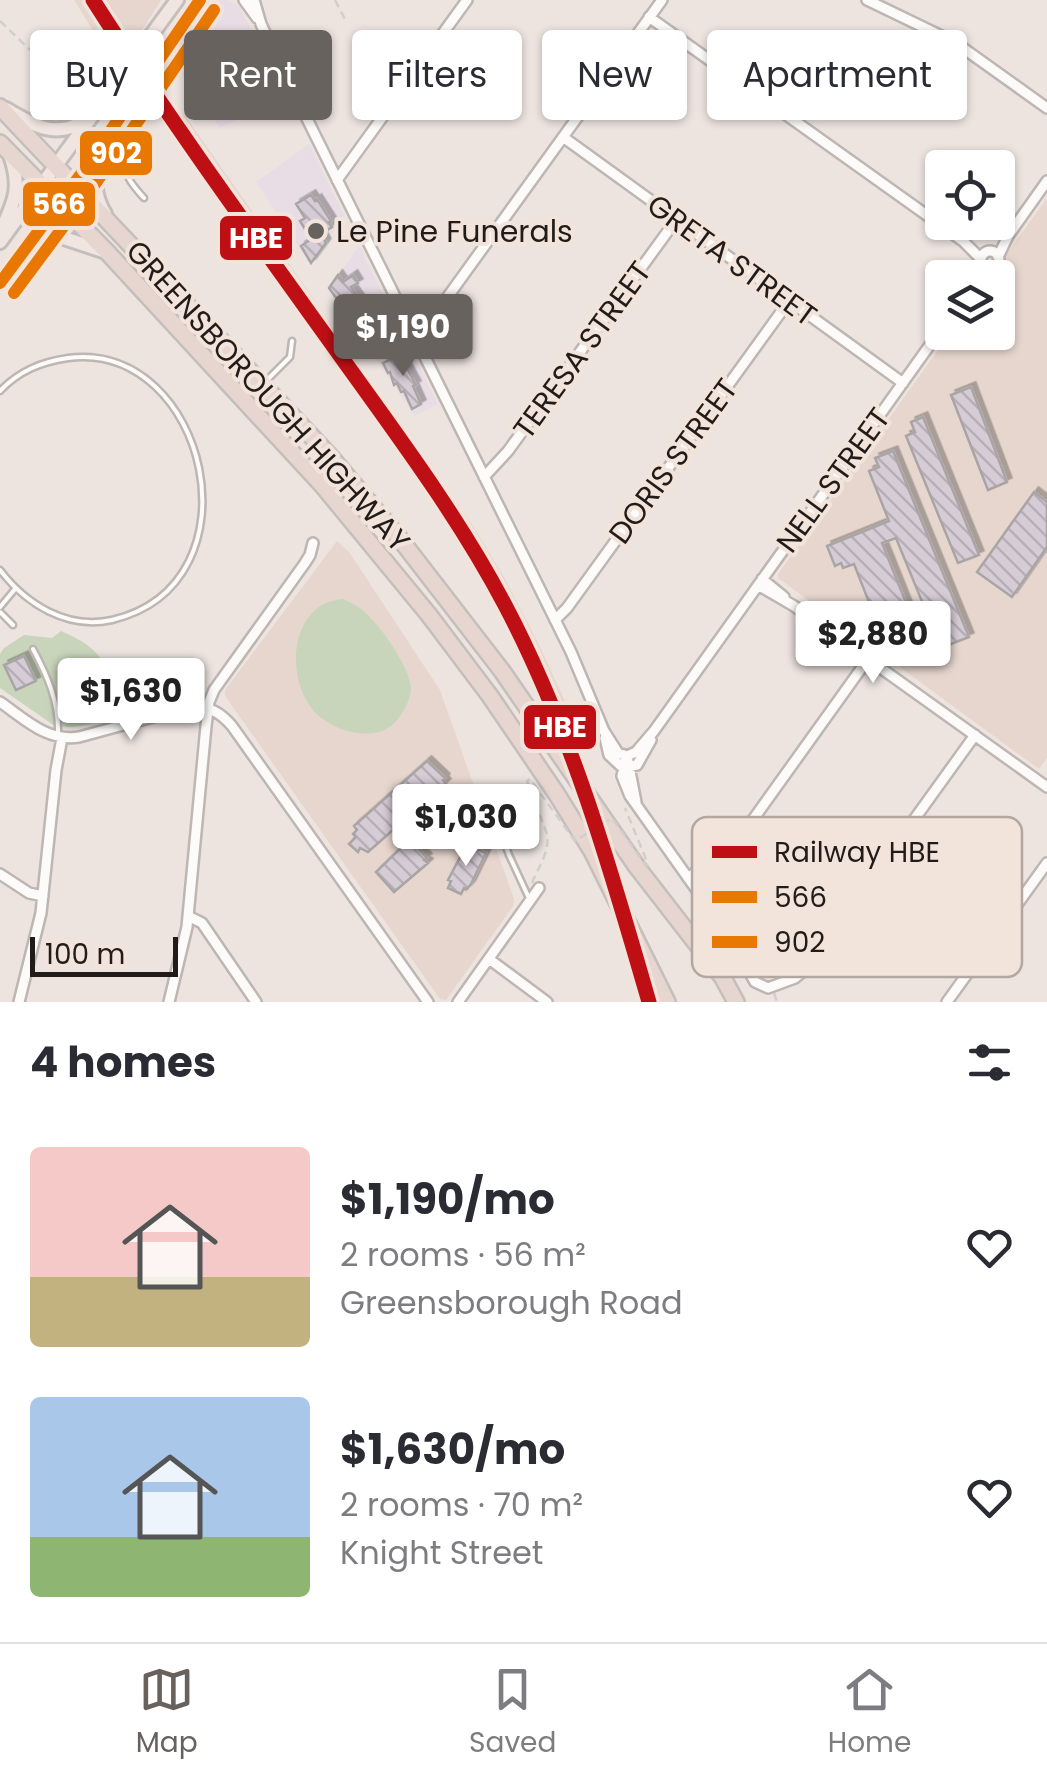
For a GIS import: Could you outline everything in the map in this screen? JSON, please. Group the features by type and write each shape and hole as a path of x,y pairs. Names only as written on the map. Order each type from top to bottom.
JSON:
{"highway":[{"name":"GREENSBOROUGH HIGHWAY","path":"0,106 328,455 440,589 534,715 637,867 692,938"},
{"name":"GREENSBOROUGH HIGHWAY","path":"4,147 108,253 366,536 490,696 556,793 592,851 668,1002"},
{"name":"GREENSBOROUGH HIGHWAY","path":"722,977 736,1002"}],"main road":[{"path":"155,30 177,0"},
{"path":"0,283 201,0"},
{"path":"0,106 52,131 86,120"},
{"path":"0,242 88,120"},
{"path":"110,130 94,182 100,205 112,226"},
{"path":"0,233 17,194 16,172 4,147"},
{"path":"31,244 61,238 108,253"}],"street":[{"path":"244,0 261,24 555,620 604,731 618,753 627,756 626,768 636,802 692,884"},
{"path":"254,0 261,24"},
{"path":"337,180 467,0"},
{"path":"415,336 662,0"},
{"path":"867,0 943,35 1047,108"},
{"path":"649,18 988,259 1047,181"},
{"name":"GRETA STREET","path":"563,137 903,383"},
{"name":"TERESA STREET","path":"484,477 508,451 676,220"},
{"name":"DORIS STREET","path":"555,620 789,301"},
{"name":"NELL STREET","path":"627,756 636,752 654,731 926,350"},
{"path":"169,1002 188,916 208,708 216,688 306,563 313,543"},
{"path":"760,582 1047,787"},
{"path":"755,817 868,659"},
{"path":"0,702 42,732 58,738 80,737 190,708 208,708 220,714 428,1002"},
{"path":"604,731 609,756 626,768"},
{"name":"NELL STREET","path":"626,768 642,759 654,731"},
{"path":"916,817 975,735"},
{"path":"19,1002 43,896 58,738"},
{"path":"1022,898 1047,863"},
{"path":"0,874 29,894 43,896"},
{"path":"688,878 692,875"},
{"path":"458,1002 533,893"},
{"path":"188,916 202,924 256,1002"},
{"path":"186,929 197,928 207,934"},
{"path":"489,959 548,1002"},
{"path":"752,977 760,986 772,987 796,977"},
{"path":"947,1002 965,977"}],"lane":[{"path":"110,130 132,143 127,179 144,198"},
{"path":"244,401 290,356 292,341"},
{"path":"0,391 24,371 78,357 104,360 138,374 168,400 185,427 203,488 202,524 184,572 164,595 140,610 114,620 82,622 47,611 15,589 0,570"},
{"path":"13,626 0,610 15,589"},
{"path":"33,649 56,702 58,738"},
{"path":"488,795 509,855 533,893"}],"path":[{"path":"335,0 346,23"},
{"path":"0,21 30,49"},
{"path":"533,893 532,880 543,862 548,840 527,781 530,779 575,841 612,818 646,866 625,808"}],"shaded area":[{"path":"74,0 161,0 142,30 93,30"},
{"path":"213,0 228,0 240,7 252,30 189,30 201,8"},
{"path":"184,40 184,77 171,58"},
{"path":"184,114 184,120 188,120 473,526 537,641 584,749 570,754 562,742 532,669 439,502 170,123"},
{"path":"214,120 236,120 220,128"},
{"path":"309,144 345,217 310,264 256,182"},
{"path":"1047,198 1047,758 1039,769 778,578 938,350 1015,350 1015,260 1002,260"},
{"path":"359,246 438,404 415,416 328,289"},
{"path":"337,541 349,552 440,690 514,899 513,906 446,1000 440,999 225,696 225,690"}],"green space":[{"path":"343,599 365,612 382,631 409,679 411,692 404,710 392,725 377,732 353,732 328,723 311,708 301,688 296,655 304,624 326,603"},
{"path":"61,631 89,646 104,664 115,717 68,727 52,724 0,688 0,654 4,648 24,635 52,638"}],"building":[{"name":"Le Pine Funerals","path":"311,195 332,227 321,234 326,243 311,263 301,246 311,239 300,221 305,218 296,204"},
{"path":"338,275 343,282 353,275 358,283 351,287 367,310 352,320 329,288"},
{"path":"400,355 421,404 412,409 383,363"},
{"path":"971,387 1007,482 988,490 951,395"},
{"path":"923,417 979,555 958,563 906,436 915,432 911,422"},
{"path":"893,451 969,637 941,648 896,538 882,543 919,635 887,648 854,564 835,566 827,546 889,521 869,471 879,467 875,458"},
{"path":"1034,492 1047,502 1047,547 1012,597 977,572"},
{"path":"24,656 36,681 16,690 4,665"},
{"path":"427,761 446,783 368,852 360,848 358,852 349,844 356,837 354,826"},
{"path":"410,839 428,863 394,892 376,872"},
{"path":"467,844 486,853 471,884 461,894 448,888 448,880"}],"rail line":[{"name":"HBE","path":"93,0 211,175 424,473 505,605 569,750 604,850 649,1002"}],"transit line":[{"name":"566","path":"0,283 81,174 200,0"},
{"name":"902","path":"14,293 95,184 214,10"}],"place":[{"name":"Le Pine Funerals","path":"316,231"}]}
